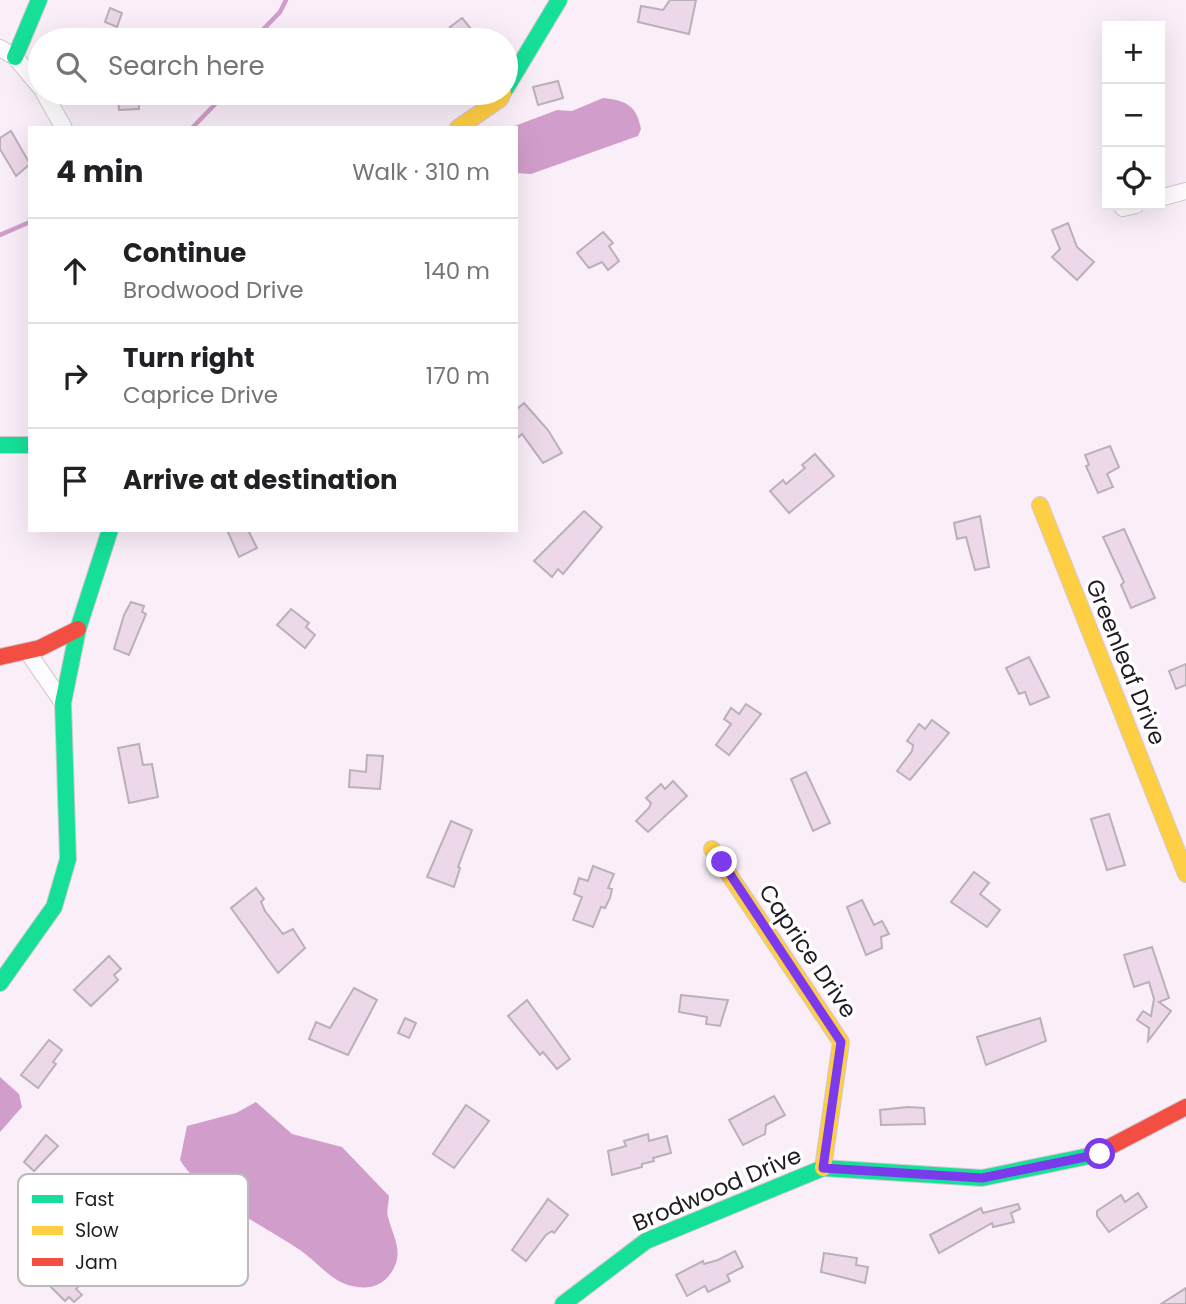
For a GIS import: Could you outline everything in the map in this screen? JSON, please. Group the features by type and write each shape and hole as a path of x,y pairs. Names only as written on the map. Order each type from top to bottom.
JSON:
{"street":[{"path":"15,57 39,0"},
{"path":"518,68 559,0"},
{"path":"0,48 15,57 28,73"},
{"path":"51,105 63,126"},
{"path":"461,126 491,105"},
{"path":"1165,197 1186,191"},
{"path":"0,445 28,445"},
{"name":"Greenleaf Drive","path":"1040,505 1186,874"},
{"path":"0,983 54,907 68,859 63,703 78,629 109,532"},
{"path":"0,657 29,654 54,644 78,629"},
{"path":"29,654 63,703"},
{"name":"Caprice Drive","path":"712,849 841,1042 823,1168"},
{"name":"Brodwood Drive","path":"563,1304 646,1241 823,1168 982,1178 1100,1154 1186,1107"}],"shaded area":[{"path":"603,98 618,100 629,106 637,115 641,129 638,136 531,174 518,173 518,126 515,126 557,110 572,111"},
{"path":"0,1077 19,1094 22,1107 0,1132"},
{"path":"256,1102 292,1134 342,1147 389,1196 387,1215 398,1251 395,1265 387,1278 372,1287 348,1285 335,1279 300,1250 248,1218 248,1174 190,1174 180,1160 187,1126 236,1113"}],"building":[{"path":"670,0 696,0 689,34 638,22 641,6 663,10"},
{"path":"110,8 122,13 117,27 105,22"},
{"path":"462,18 470,28 451,28"},
{"path":"558,81 563,98 538,105 533,87"},
{"path":"119,105 139,105 139,109 119,110"},
{"path":"11,131 28,161 28,166 16,176 0,149 0,138"},
{"path":"1068,223 1077,247 1094,262 1077,280 1052,257 1060,249 1052,230"},
{"path":"603,232 613,243 609,246 619,261 608,270 602,262 589,268 577,253"},
{"path":"524,403 548,430 562,453 543,463 522,434 518,437 518,408"},
{"path":"1110,446 1119,467 1107,474 1113,487 1098,493 1086,466 1089,465 1085,455"},
{"path":"815,454 834,476 789,513 770,491 783,480 786,484 805,468 802,465"},
{"path":"584,511 602,527 563,574 558,569 552,577 534,561"},
{"path":"980,516 989,567 975,570 966,537 957,539 954,523"},
{"path":"1124,529 1155,598 1131,608 1121,585 1124,582 1103,537"},
{"path":"228,532 249,532 257,548 239,557"},
{"path":"131,602 144,606 142,612 146,614 129,655 114,649 124,615"},
{"path":"291,609 309,623 306,627 315,635 305,648 277,625"},
{"path":"1029,657 1049,697 1030,705 1025,692 1019,694 1006,668"},
{"path":"1186,664 1186,685 1176,689 1169,671"},
{"path":"746,704 761,714 729,755 716,745 731,724 724,719 731,708 739,714"},
{"path":"932,720 949,733 910,780 897,771 912,751 913,745 907,741 919,724 925,729"},
{"path":"139,744 143,765 152,764 158,797 129,803 118,748"},
{"path":"367,755 383,756 380,789 349,787 350,770 366,772"},
{"path":"806,772 830,823 813,831 791,779"},
{"path":"673,781 687,796 648,832 636,821 649,808 651,803 646,798 661,784 665,789"},
{"path":"1109,814 1125,865 1107,870 1091,819"},
{"path":"451,821 472,830 458,867 460,868 454,887 427,877"},
{"path":"593,866 614,874 608,888 612,889 610,898 605,908 601,907 593,927 573,920 582,897 574,894 579,878 588,881"},
{"path":"974,872 989,883 980,894 1000,910 987,927 951,902"},
{"path":"256,888 264,899 261,902 265,911 283,934 293,929 305,948 278,973 231,908"},
{"path":"862,900 874,925 882,921 889,934 881,937 882,948 866,955 847,907"},
{"path":"1152,947 1169,998 1159,1002 1171,1011 1148,1041 1149,1028 1137,1020 1143,1011 1151,1016 1154,999 1149,982 1134,987 1124,955"},
{"path":"109,956 121,969 114,975 118,980 91,1006 74,990"},
{"path":"354,988 377,1000 348,1055 309,1039 316,1022 330,1028"},
{"path":"681,995 728,1000 720,1026 706,1024 707,1017 679,1012"},
{"path":"527,1000 570,1059 557,1069 543,1052 540,1055 508,1016"},
{"path":"405,1018 416,1023 409,1038 398,1033"},
{"path":"1040,1018 1046,1041 986,1065 977,1037"},
{"path":"49,1040 62,1050 53,1062 56,1064 38,1088 21,1075"},
{"path":"774,1096 785,1115 766,1125 765,1134 743,1145 729,1120"},
{"path":"466,1105 489,1121 454,1168 433,1154"},
{"path":"924,1108 925,1124 881,1125 880,1110"},
{"path":"648,1134 649,1141 667,1136 671,1153 653,1158 654,1161 642,1164 642,1167 612,1175 608,1151 626,1146 624,1141"},
{"path":"46,1135 58,1146 34,1171 24,1162"},
{"path":"1138,1193 1147,1207 1109,1232 1097,1216 1097,1211 1121,1195 1125,1202"},
{"path":"548,1199 568,1215 554,1233 552,1231 546,1235 526,1261 512,1250"},
{"path":"1018,1204 1020,1209 1011,1213 1014,1222 993,1227 992,1223 939,1253 930,1235 981,1208 983,1213"},
{"path":"735,1251 743,1267 727,1275 730,1281 708,1292 705,1286 687,1296 676,1275 703,1261 704,1264 718,1260"},
{"path":"824,1253 857,1258 856,1265 868,1267 865,1283 821,1272"},
{"path":"79,1286 76,1289 82,1295 74,1302 69,1297 65,1301 51,1287"},
{"path":"1186,1288 1186,1304 1161,1304"}],"waterway":[{"path":"265,28 280,12 286,0"},
{"path":"194,126 214,105"},
{"path":"0,235 28,223"}],"traffic: fast":[{"path":"15,57 39,0"},
{"path":"518,68 559,0"},
{"path":"0,445 28,445"},
{"path":"0,983 54,907 68,859 63,703 78,629 109,532"},
{"path":"563,1304 646,1241 823,1168 982,1178 1094,1155"}],"traffic: slow":[{"path":"461,126 491,105"},
{"path":"1040,505 1186,874"},
{"path":"712,849 841,1042 823,1168"}],"traffic: jam":[{"path":"0,657 40,648 78,629"},
{"path":"1094,1155 1186,1107"}],"route":[{"path":"722,862 841,1042 823,1168 982,1178 1100,1154"}]}
